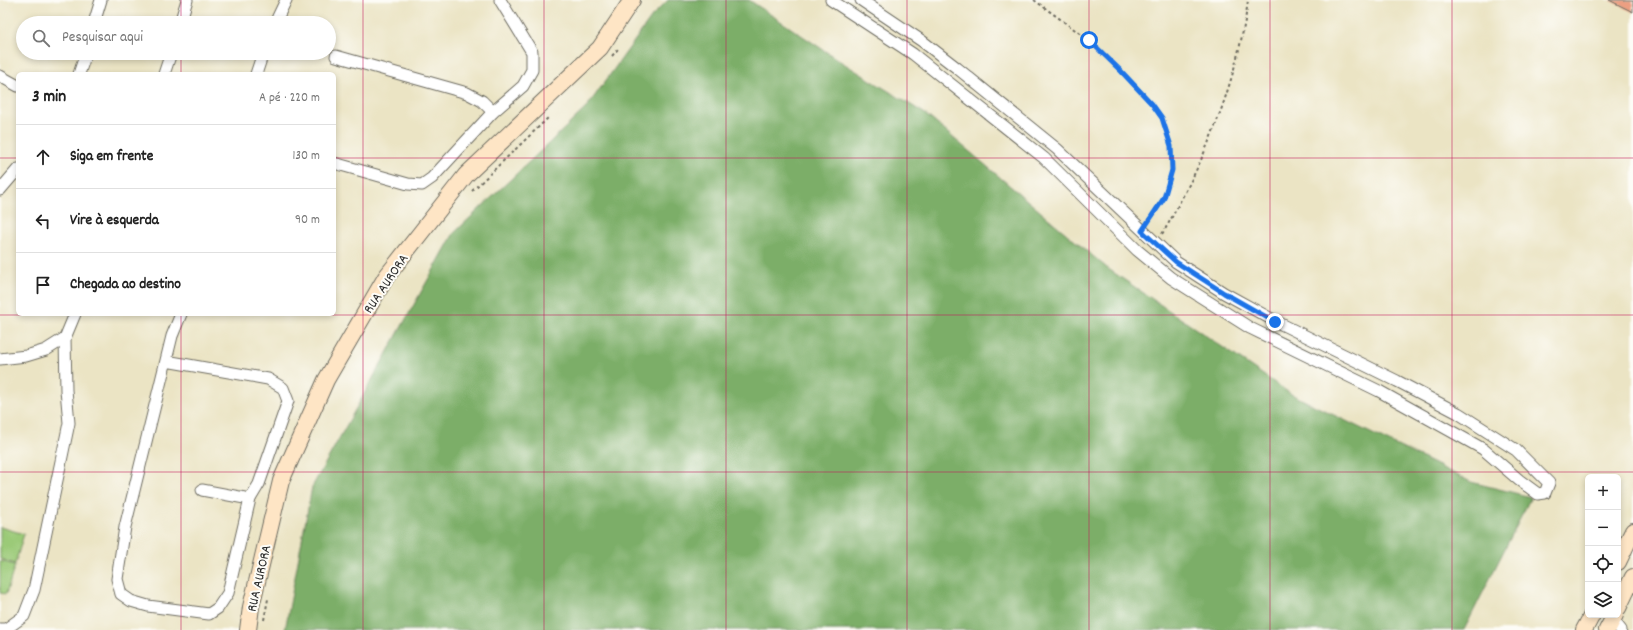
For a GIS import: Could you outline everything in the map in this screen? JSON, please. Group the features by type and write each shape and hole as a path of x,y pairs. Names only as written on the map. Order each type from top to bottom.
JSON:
{"street":[{"path":"96,16 101,0"},
{"path":"182,16 187,0"},
{"path":"278,16 286,0"},
{"path":"336,164 408,184 422,184 432,178 493,112 523,86 532,70 532,52 500,0"},
{"name":"RUA AURORA","path":"248,630 251,607 281,481 326,380 386,277 466,175 600,48 632,0"},
{"path":"831,0 913,54 1044,158 1137,250 1171,278 1250,328 1379,391 1483,449 1538,494 1545,493 1549,483 1516,450 1458,413 1397,381 1275,322 1224,293 1176,262 1155,244 1057,149 958,68 922,41 861,0"},
{"path":"336,56 467,93 482,101 493,112"},
{"path":"80,72 84,60"},
{"path":"165,72 169,60"},
{"path":"257,72 261,60"},
{"path":"0,76 16,85"},
{"path":"0,190 16,173"},
{"path":"0,629 6,629 24,616 34,590 69,423 66,390 65,338 74,316"},
{"path":"166,361 268,379 283,388 288,401 259,484 250,499 228,593 218,608 209,614 148,606 131,601 121,594 117,579 125,527 172,336 180,316"},
{"path":"0,359 26,356 46,350 65,338"},
{"path":"202,490 250,499"},
{"path":"1621,556 1633,531"},
{"path":"1614,619 1633,577"},
{"path":"1584,630 1590,618"}],"path":[{"path":"1034,0 1089,40 1147,99 1162,118 1171,146 1172,170 1164,198 1142,231"},
{"path":"1155,244 1167,226 1198,168 1225,98 1246,20 1248,0"},
{"path":"608,60 614,55 621,43"},
{"path":"468,195 552,114"},
{"path":"264,622 268,599"}],"green space":[{"path":"668,0 749,0 840,61 924,113 1107,268 1291,394 1471,482 1531,497 1464,630 285,630 312,487 454,233 586,108 653,15"},
{"path":"0,527 24,534 15,564 0,559"},
{"path":"0,561 15,565 6,594 0,593"}],"building":[{"path":"1609,0 1633,0 1633,12"}],"route":[{"path":"1089,40 1152,104 1162,118 1171,146 1172,170 1164,198 1142,231 1176,262 1224,293 1275,322"}]}
